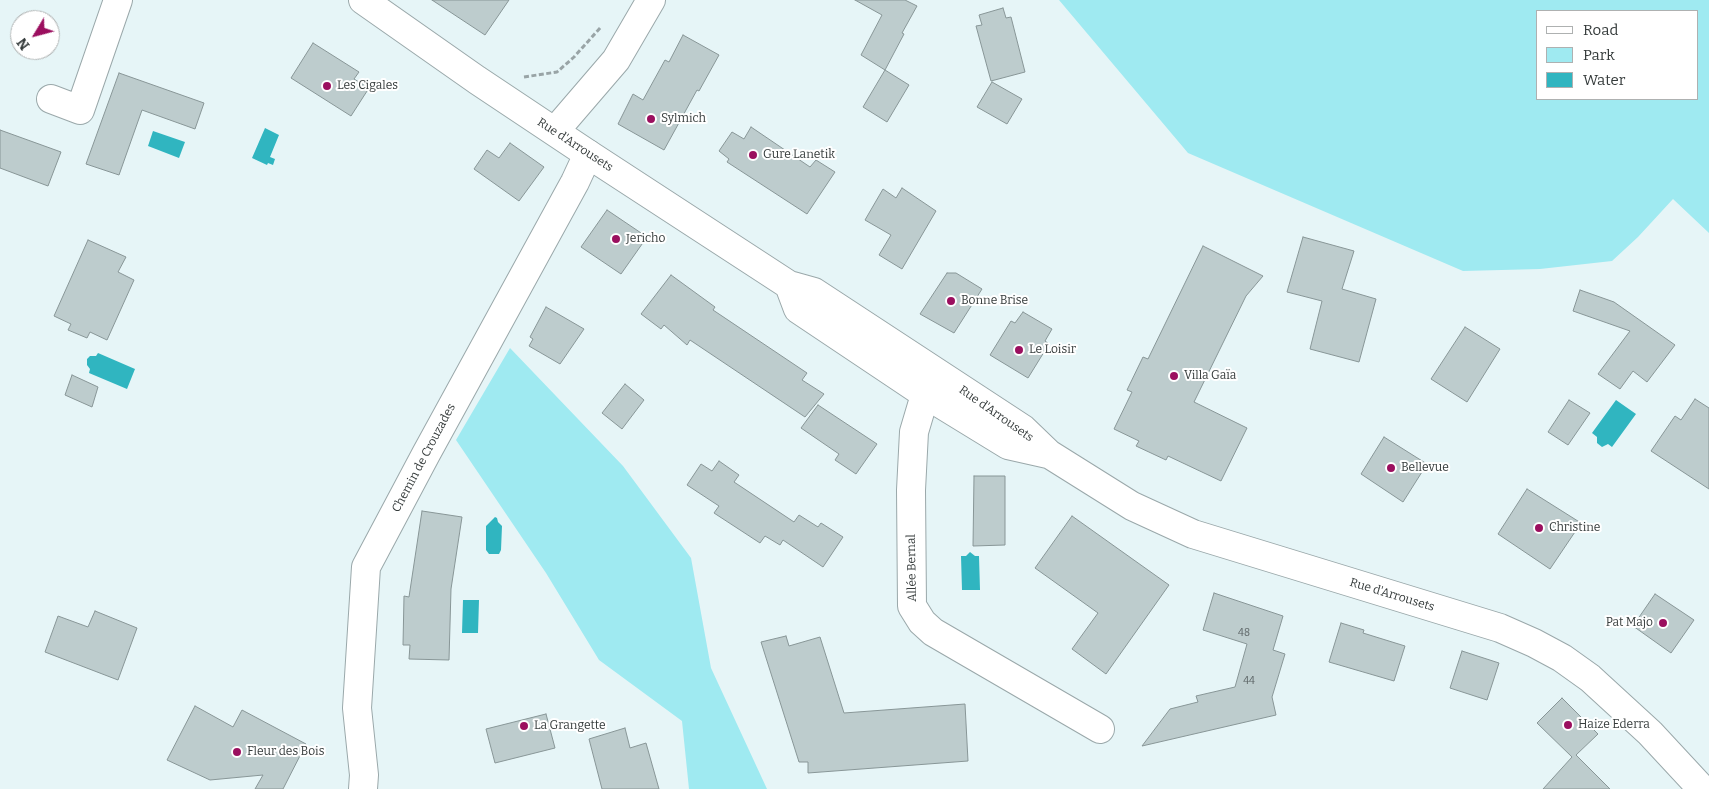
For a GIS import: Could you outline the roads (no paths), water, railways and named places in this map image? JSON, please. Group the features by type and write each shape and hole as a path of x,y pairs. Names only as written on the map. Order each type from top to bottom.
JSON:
{"main road":[{"path":"52,99 80,110 118,0"},
{"name":"Rue d'Arrousets","path":"363,0 477,80 789,285 814,292 935,386 1023,429 1049,454 1132,506 1193,534 1500,628 1534,643 1562,658 1590,678 1650,733 1702,789"},
{"path":"555,131 616,60 651,0"},
{"name":"Chemin de Crouzades","path":"363,789 364,775 357,708 366,567 575,182 588,154"},
{"name":"Allée Bernal","path":"935,386 922,405 914,432 911,490 912,606 922,622 933,632 1100,729"}],"water":[{"path":"265,128 279,135 270,157 275,159 273,165 268,163 267,165 252,158"},
{"path":"153,131 185,142 179,158 148,146"},
{"path":"98,353 135,369 127,389 89,373 90,369 87,365 87,359 90,356 96,356"},
{"path":"1616,400 1636,414 1612,447 1608,444 1602,447 1597,443 1597,437 1592,433"},
{"path":"495,517 502,526 501,550 499,554 489,554 486,550 486,526"},
{"path":"970,552 975,556 979,556 980,590 962,590 961,556 966,556"},
{"path":"463,600 479,600 478,633 462,633"}],"place":[{"name":"Les Cigales","path":"327,86"},
{"name":"Sylmich","path":"651,119"},
{"name":"Gure Lanetik","path":"753,155"},
{"name":"Jericho","path":"616,239"},
{"name":"Bonne Brise","path":"951,301"},
{"name":"Le Loisir","path":"1019,350"},
{"name":"Villa Gaïa","path":"1174,376"},
{"name":"Bellevue","path":"1391,468"},
{"name":"Christine","path":"1539,528"},
{"name":"Pat Majo","path":"1663,623"},
{"name":"Haize Ederra","path":"1568,725"},
{"name":"La Grangette","path":"524,726"},
{"name":"Fleur des Bois","path":"237,752"}]}
